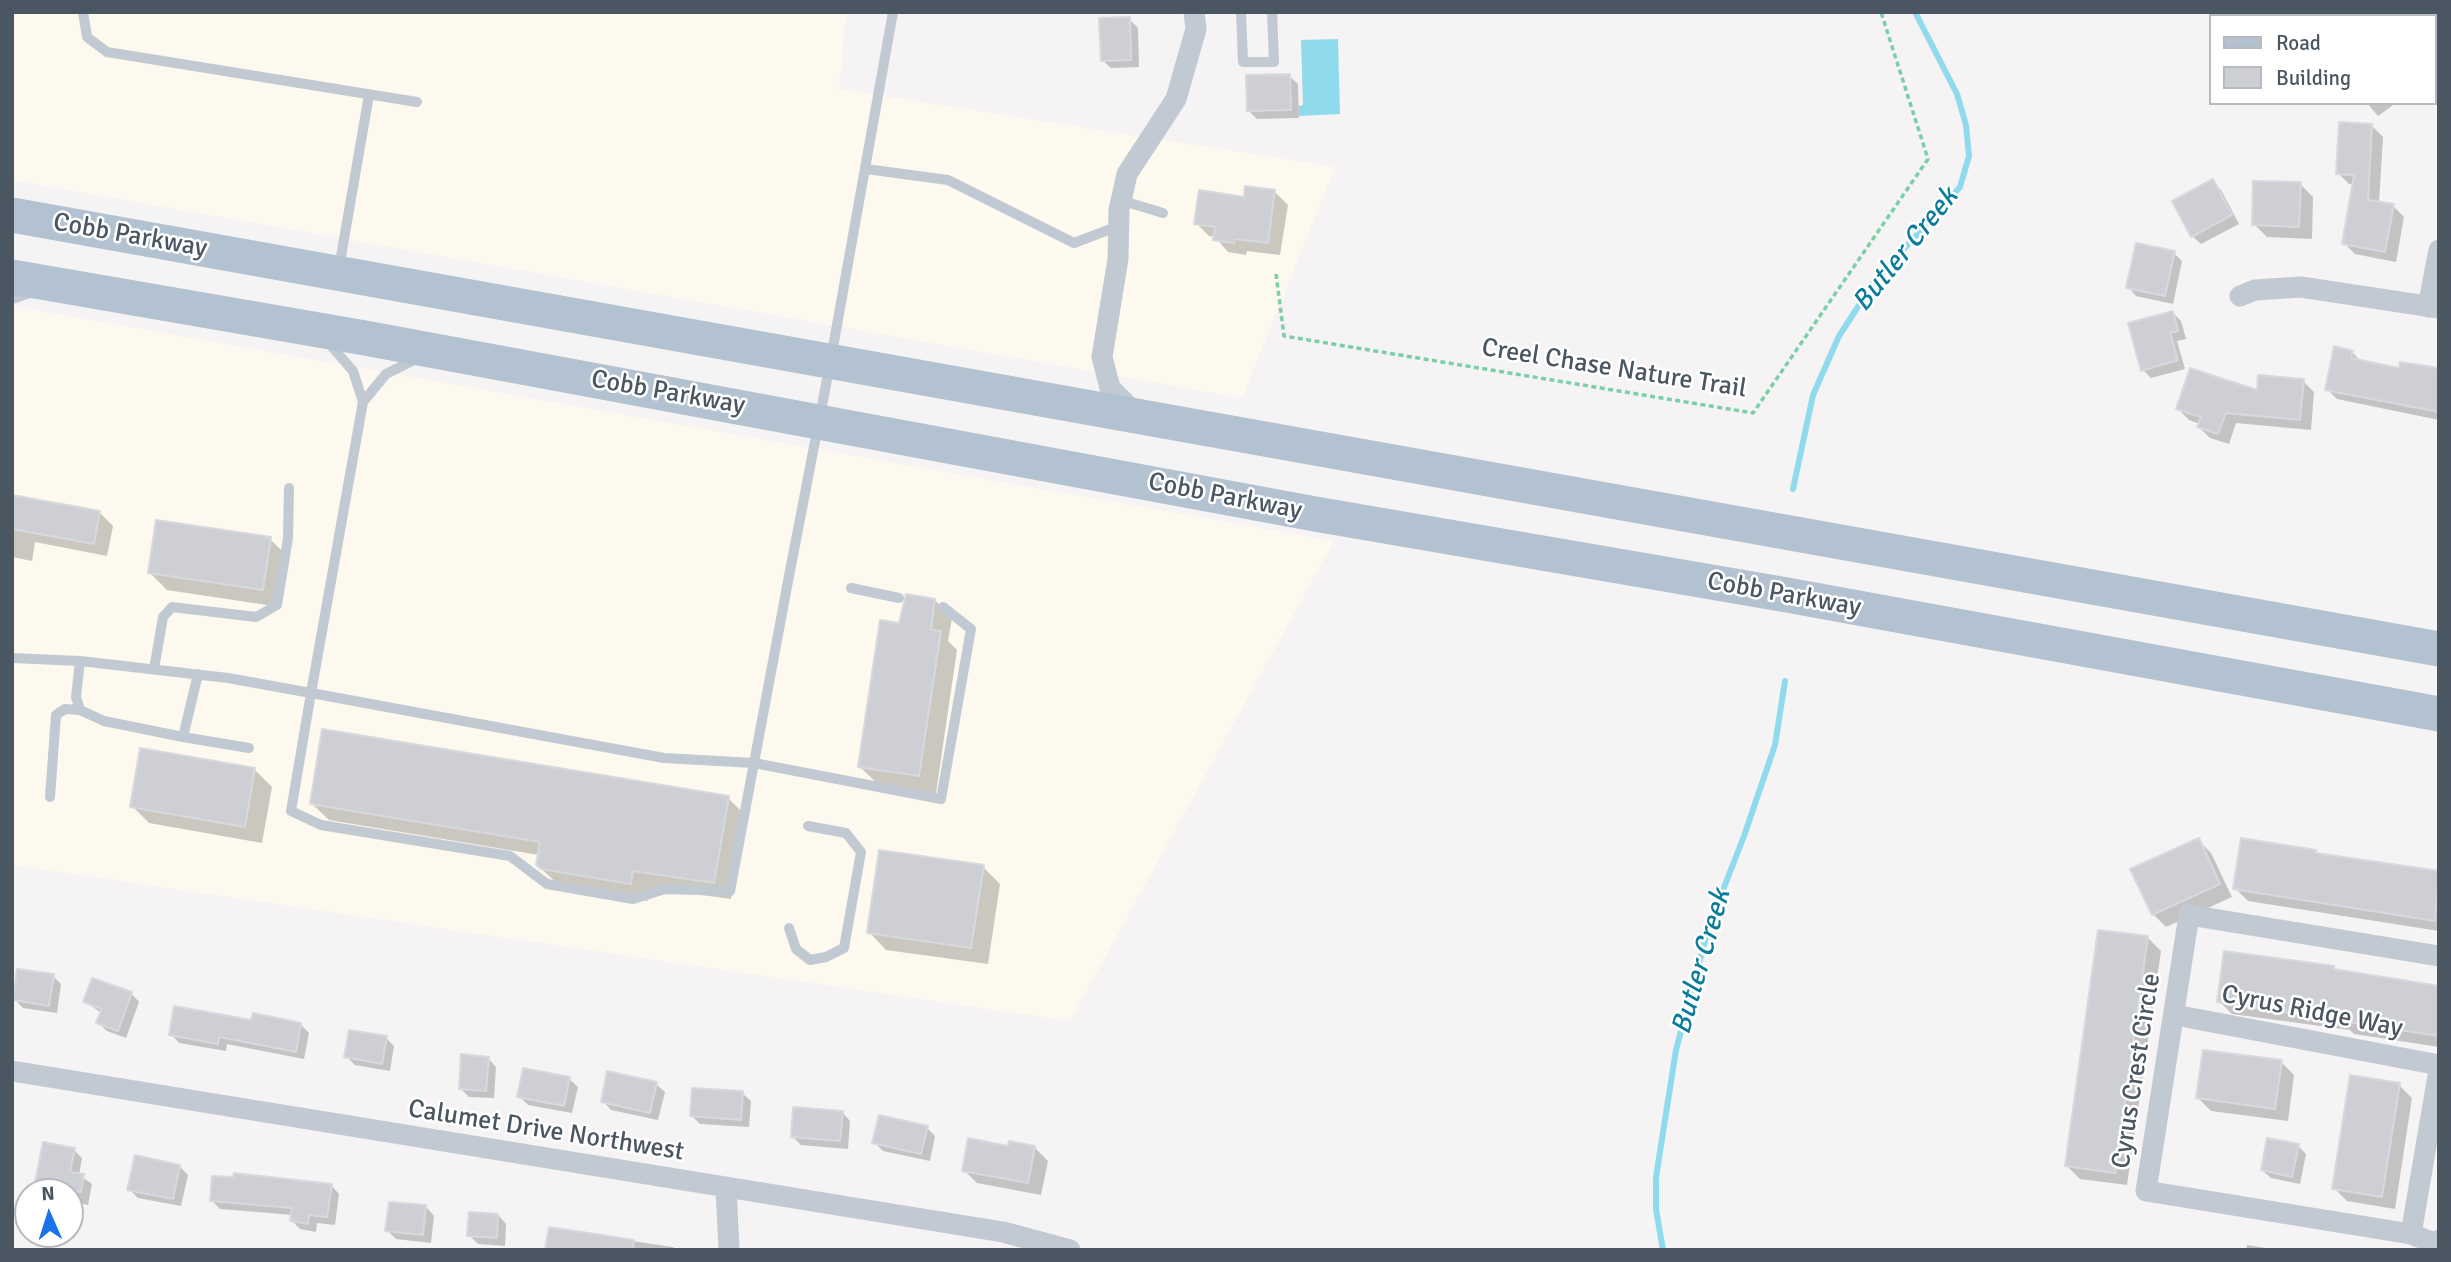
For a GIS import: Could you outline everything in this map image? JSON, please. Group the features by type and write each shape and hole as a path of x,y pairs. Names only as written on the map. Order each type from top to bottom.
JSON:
{"main road":[{"name":"Cobb Parkway","path":"12,215 2439,649"},
{"name":"Cobb Parkway","path":"12,277 819,421 1315,514 1800,597 2439,714"}],"street":[{"path":"1139,417 1110,388 1103,365 1102,342 1118,258 1116,227 1127,174 1176,99 1196,29 1194,12"},
{"path":"2240,296 2255,290 2301,286 2433,308 2439,250"},
{"name":"Cyrus Crest Circle","path":"2439,956 2189,915 2146,1191 2411,1234 2434,1243 2439,1240"},
{"name":"Cyrus Ridge Way","path":"2175,1014 2439,1067"},
{"path":"2411,1234 2439,1067"},
{"name":"Calumet Drive Northwest","path":"12,1072 1003,1232 1070,1250"},
{"path":"726,1188 729,1250"}],"lane":[{"path":"83,12 87,37 107,52 417,102"},
{"path":"318,330 354,371 363,402 292,811 321,825 510,856 547,884 633,899 665,889 730,891 893,12"},
{"path":"1241,12 1243,62 1274,62 1272,12"},
{"path":"338,274 369,95"},
{"path":"866,169 948,180 1074,243 1116,227"},
{"path":"1120,200 1163,213"},
{"path":"12,299 55,285"},
{"path":"363,402 386,374 433,351"},
{"path":"154,669 163,617 172,607 256,617 277,605 288,538 289,488"},
{"path":"851,588 899,598"},
{"path":"12,658 80,661 198,674 664,758 754,763 942,799 971,629 943,607"},
{"path":"80,661 76,697 80,709"},
{"path":"183,737 198,674"},
{"path":"50,797 57,715 65,709 80,709 104,721 249,748"},
{"path":"789,928 796,949 810,960 826,957 844,948 861,852 846,833 808,826"}],"path":[{"name":"Creel Chase Nature Trail","path":"1276,274 1284,336 1753,413 1928,159 1881,12"}],"shaded area":[{"path":"12,12 846,12 839,89 1335,167 1242,398 12,180"},
{"path":"12,306 1334,541 1070,1021 12,865"}],"water":[{"path":"1338,39 1340,114 1299,116 1299,106 1303,105 1301,40"}],"building":[{"path":"1130,17 1131,60 1101,61 1099,18"},
{"path":"1290,74 1291,110 1247,111 1246,75"},
{"path":"2339,122 2372,124 2368,200 2394,204 2385,252 2342,244 2354,175 2336,174"},
{"path":"2213,179 2232,215 2191,237 2172,201"},
{"path":"2253,181 2301,182 2299,227 2252,225"},
{"path":"1245,186 1275,190 1268,243 1235,239 1234,243 1213,240 1215,227 1194,224 1199,190 1244,197"},
{"path":"2136,243 2175,251 2165,296 2126,288"},
{"path":"2173,311 2178,331 2170,333 2178,360 2141,371 2128,323"},
{"path":"2334,346 2353,351 2351,358 2399,368 2400,362 2439,368 2439,412 2325,390"},
{"path":"2190,368 2257,390 2258,375 2304,379 2300,420 2226,413 2218,434 2197,427 2201,417 2176,409"},
{"path":"12,495 100,511 94,544 12,529"},
{"path":"156,520 271,537 263,590 148,573"},
{"path":"906,594 935,599 931,630 941,631 919,776 858,767 880,620 899,623"},
{"path":"322,729 729,796 714,883 633,871 631,884 541,869 536,865 540,842 310,804"},
{"path":"140,748 255,768 245,827 130,807"},
{"path":"2199,838 2220,884 2152,915 2130,869"},
{"path":"2241,838 2316,850 2316,853 2439,871 2435,921 2233,889"},
{"path":"879,850 984,865 971,948 867,933"},
{"path":"2098,930 2148,936 2115,1173 2065,1166"},
{"path":"2224,951 2334,966 2334,969 2439,986 2439,1036 2217,1002"},
{"path":"17,969 54,974 49,1006 13,1000"},
{"path":"92,978 132,992 118,1031 96,1023 102,1009 83,1002"},
{"path":"174,1006 251,1020 253,1013 301,1023 296,1052 219,1037 218,1044 169,1035"},
{"path":"349,1030 387,1036 382,1064 344,1057"},
{"path":"2203,1050 2282,1060 2275,1109 2196,1098"},
{"path":"461,1054 489,1057 486,1091 459,1089"},
{"path":"523,1068 570,1077 564,1106 517,1097"},
{"path":"607,1071 657,1082 650,1113 601,1102"},
{"path":"2350,1075 2400,1083 2382,1197 2332,1189"},
{"path":"692,1088 743,1091 741,1120 690,1116"},
{"path":"793,1107 843,1111 840,1141 791,1137"},
{"path":"879,1115 928,1126 921,1154 872,1143"},
{"path":"968,1138 1008,1146 1009,1141 1035,1146 1028,1183 962,1171"},
{"path":"2267,1138 2299,1144 2292,1177 2261,1170"},
{"path":"43,1142 75,1148 70,1172 84,1174 83,1178 36,1178"},
{"path":"135,1155 180,1165 173,1199 127,1190"},
{"path":"234,1173 332,1184 327,1217 309,1215 308,1224 290,1221 292,1208 210,1201 212,1176 233,1177"},
{"path":"389,1202 426,1205 423,1235 385,1231"},
{"path":"469,1212 498,1214 497,1238 467,1236"},
{"path":"549,1227 634,1240 633,1250 545,1250"}],"waterway":[{"name":"Butler Creek","path":"1793,489 1813,395 1839,336 1874,282 1960,187 1969,156 1966,125 1957,94 1915,12"},
{"name":"Butler Creek","path":"1663,1250 1656,1209 1656,1177 1676,1050 1709,926 1775,745 1785,681"}]}
